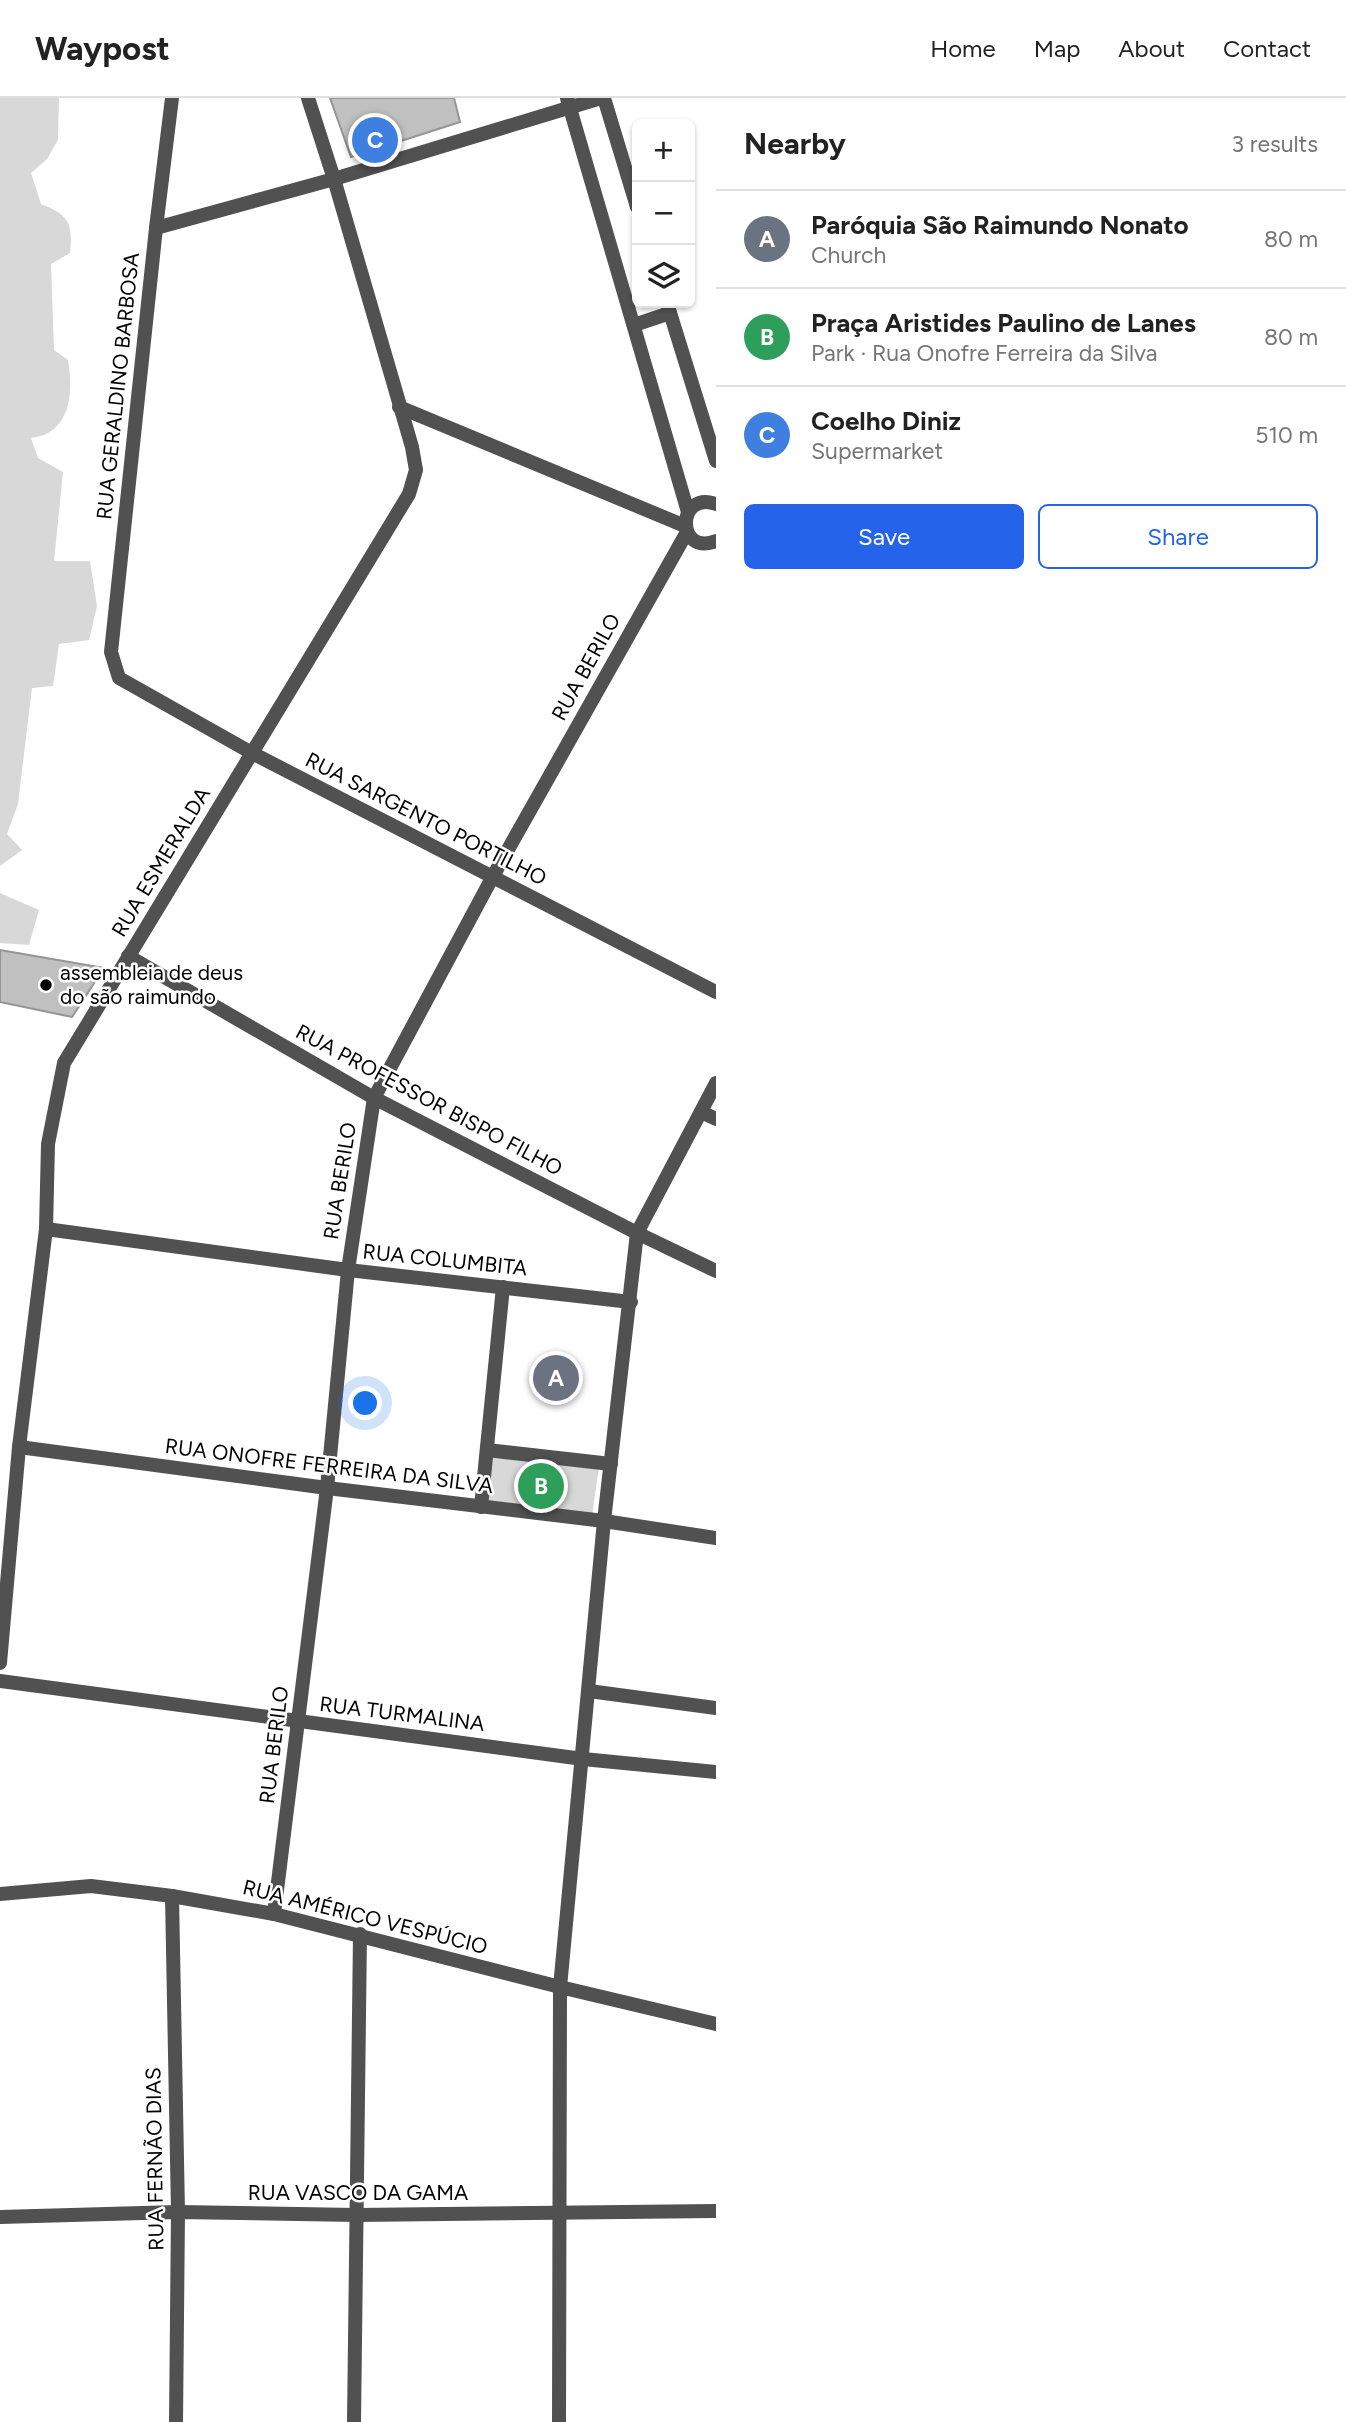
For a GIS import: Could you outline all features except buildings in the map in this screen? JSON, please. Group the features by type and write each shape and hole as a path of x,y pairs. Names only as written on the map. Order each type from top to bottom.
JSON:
{"street":[{"name":"RUA GERALDINO BARBOSA","path":"119,678 111,652 172,98"},
{"name":"RUA ESMERALDA","path":"0,1663 19,1447 46,1229 48,1144 64,1063 409,494 416,470 412,447 308,98"},
{"path":"156,228 334,179 569,103 602,98 632,191"},
{"path":"569,103 634,325 691,538 712,545"},
{"path":"634,325 668,308 716,461"},
{"path":"399,407 687,523"},
{"path":"687,523 698,504 716,504"},
{"name":"RUA BERILO","path":"274,1914 327,1488 348,1270 373,1098 687,523"},
{"name":"RUA SARGENTO PORTILHO","path":"119,678 252,753 716,992"},
{"name":"RUA PROFESSOR BISPO FILHO","path":"128,956 373,1098 637,1233 716,1270"},
{"path":"559,2422 560,1987 604,1521 637,1233 716,1083"},
{"path":"701,1112 716,1119"},
{"name":"RUA COLUMBITA","path":"46,1229 348,1270 631,1302"},
{"path":"481,1507 503,1287"},
{"name":"RUA ONOFRE FERREIRA DA SILVA","path":"19,1447 604,1521 716,1538"},
{"path":"487,1450 611,1464"},
{"name":"RUA TURMALINA","path":"0,1681 583,1759 716,1772"},
{"path":"589,1691 716,1708"},
{"name":"RUA AMÉRICO VESPÚCIO","path":"0,1894 91,1886 172,1896 274,1914 716,2024"},
{"name":"RUA FERNÃO DIAS","path":"172,1896 178,2212 176,2422"},
{"path":"354,2422 360,1934"},
{"name":"RUA VASCO DA GAMA","path":"0,2217 178,2212 356,2215 716,2211"}],"shaded area":[{"path":"0,98 59,98 58,140 47,159 31,173 41,204 58,212 70,227 70,253 51,264 54,350 68,360 70,390 66,410 56,427 46,434 31,438 38,458 63,472 54,561 90,561 97,606 89,640 59,644 53,686 32,688 18,804 7,834 22,850 0,866"},
{"path":"0,893 39,910 29,945 0,943"},
{"path":"489,1453 599,1467 592,1516 484,1504"}],"place":[{"name":"Coelho Diniz","path":"375,140"},
{"name":"assembleia de deus do são raimundo","path":"46,985"},
{"name":"Paróquia São Raimundo Nonato","path":"556,1378"},
{"name":"Praça Aristides Paulino de Lanes","path":"541,1486"}]}
